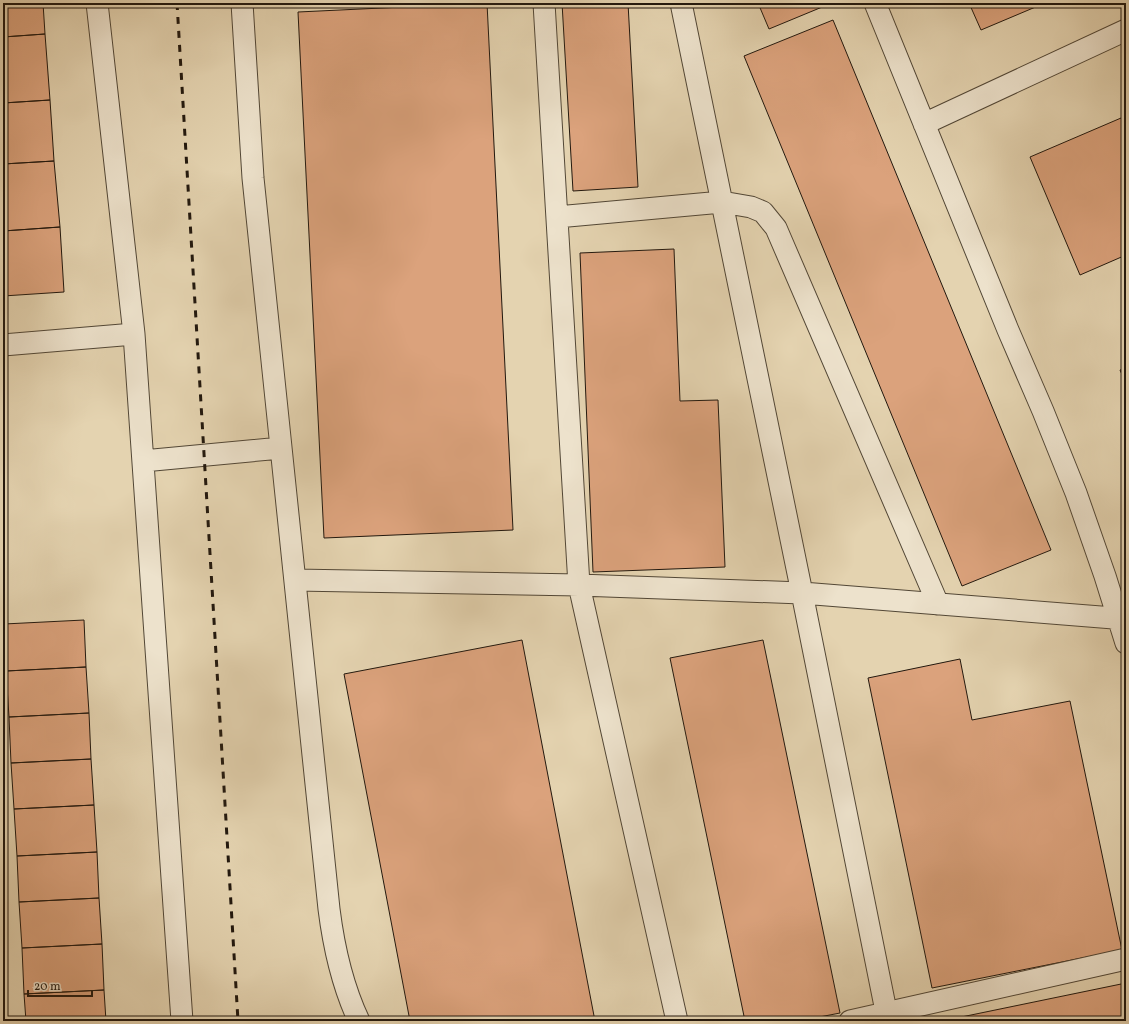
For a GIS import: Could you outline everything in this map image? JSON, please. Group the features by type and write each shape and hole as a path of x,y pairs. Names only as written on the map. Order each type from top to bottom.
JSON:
{"street":[{"path":"97,3 134,334 182,1021"},
{"path":"242,3 253,178 333,941 340,972 350,1002 359,1021"},
{"path":"544,3 579,585 677,1021"},
{"path":"681,3 887,1017"},
{"path":"875,3 1076,493 1122,619 1126,643"},
{"path":"924,124 1126,30"},
{"path":"557,217 722,202 751,207 763,212 776,228 938,604"},
{"path":"3,345 134,334"},
{"path":"143,461 281,448"},
{"path":"295,580 579,585 802,593 1122,619"},
{"path":"850,1021 887,1017 1126,959"}],"building":[{"path":"3,3 43,3 45,34 3,37"},
{"path":"487,3 513,530 324,538 298,12"},
{"path":"562,3 628,3 638,187 573,191"},
{"path":"758,3 826,3 827,5 769,29"},
{"path":"969,3 1045,3 981,30"},
{"path":"833,20 1051,550 962,586 744,56"},
{"path":"45,34 50,100 3,103 3,37"},
{"path":"50,100 54,161 3,164 3,103"},
{"path":"1121,118 1126,130 1126,255 1080,275 1030,157"},
{"path":"54,161 60,227 3,231 3,164"},
{"path":"60,227 64,292 3,296 3,231"},
{"path":"674,249 680,401 718,400 725,567 593,572 580,253"},
{"path":"1126,368 1126,384 1120,370"},
{"path":"84,620 86,667 6,671 4,624"},
{"path":"522,640 595,1021 505,1021 504,1017 486,1021 410,1021 344,674"},
{"path":"763,640 840,1013 799,1021 745,1021 670,658"},
{"path":"960,659 972,720 1070,701 1122,950 932,988 868,678"},
{"path":"86,667 89,713 9,717 6,671"},
{"path":"89,713 91,759 11,763 9,717"},
{"path":"91,759 94,805 14,809 11,763"},
{"path":"94,805 97,852 17,856 14,809"},
{"path":"97,852 99,898 19,902 17,856"},
{"path":"99,898 102,944 22,948 19,902"},
{"path":"102,944 104,990 24,994 22,948"},
{"path":"1126,983 1126,1021 942,1021"},
{"path":"104,990 106,1021 26,1021 24,994"}],"railway":[{"path":"177,3 238,1021"}]}
